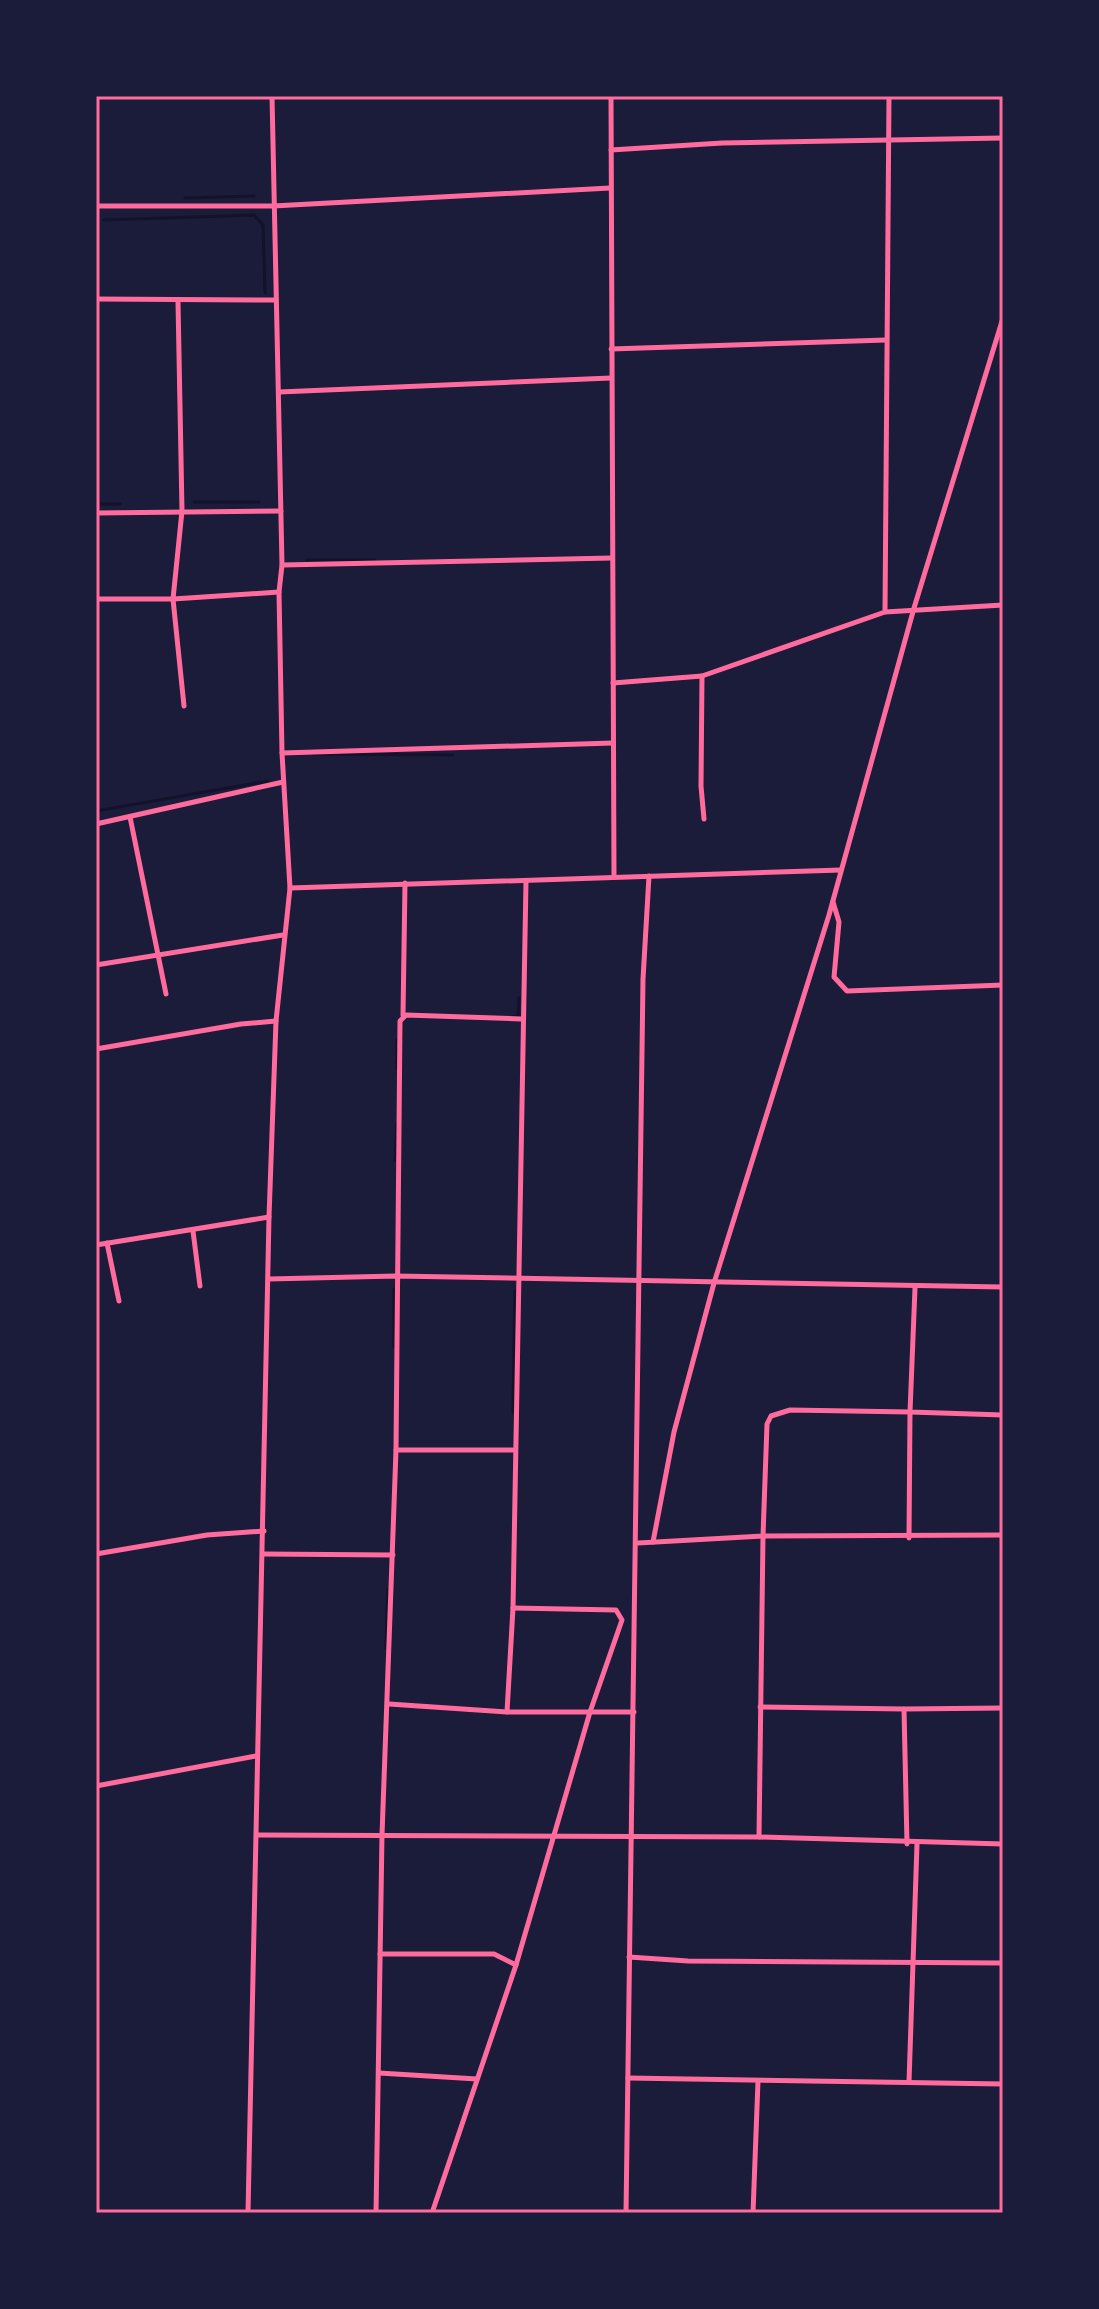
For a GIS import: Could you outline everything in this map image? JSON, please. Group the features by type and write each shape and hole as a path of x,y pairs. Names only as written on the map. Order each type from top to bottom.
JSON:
{"street":[{"path":"248,2213 269,1217 276,1021 290,888 282,753 279,592 282,565 272,96"},
{"path":"611,96 614,876"},
{"path":"885,612 889,96"},
{"path":"611,150 722,143 889,143 1003,138"},
{"path":"96,206 273,206 610,188"},
{"path":"96,299 178,302 276,300"},
{"path":"178,302 182,511 173,599 184,706"},
{"path":"653,1542 674,1432 714,1283 833,901 914,608 1003,318"},
{"path":"611,349 886,340"},
{"path":"279,392 611,378"},
{"path":"96,513 281,511"},
{"path":"282,565 612,558"},
{"path":"96,599 173,599 279,592"},
{"path":"613,683 702,676 885,612 1003,605"},
{"path":"702,676 701,786 704,819"},
{"path":"282,753 613,743"},
{"path":"96,824 283,782"},
{"path":"130,817 166,994"},
{"path":"290,888 841,870"},
{"path":"626,2213 638,1543 638,1280 644,952 649,876"},
{"path":"507,1712 513,1608 513,1450 526,881"},
{"path":"376,2213 382,1835 396,1450 396,1276 405,883"},
{"path":"833,901 839,922 834,977 847,991 1003,985"},
{"path":"96,965 283,935"},
{"path":"403,1015 521,1019"},
{"path":"96,1049 228,1026 276,1021"},
{"path":"96,1245 269,1217"},
{"path":"193,1231 200,1286"},
{"path":"107,1243 119,1301"},
{"path":"269,1279 396,1276 915,1288 1003,1287"},
{"path":"909,1538 915,1288"},
{"path":"759,1837 765,1434 771,1416 790,1410 1003,1415"},
{"path":"396,1450 513,1450"},
{"path":"96,1554 207,1535 264,1531"},
{"path":"638,1543 763,1536 909,1538 1003,1535"},
{"path":"263,1554 393,1555"},
{"path":"432,2213 516,1965 590,1712 622,1620 616,1610 513,1608"},
{"path":"389,1704 507,1712 634,1712"},
{"path":"760,1707 1003,1708"},
{"path":"904,1709 907,1844"},
{"path":"96,1786 256,1756"},
{"path":"257,1835 554,1839 759,1837 907,1844 1003,1844"},
{"path":"909,2082 917,1844"},
{"path":"380,1954 494,1954 516,1965"},
{"path":"629,1957 688,1961 1003,1963"},
{"path":"379,2073 477,2079"},
{"path":"628,2078 1003,2084"},
{"path":"753,2213 758,2081"}],"waterway":[{"path":"185,198 254,196"},
{"path":"104,220 254,215 263,225 265,293"},
{"path":"194,502 259,502"},
{"path":"96,504 120,504"},
{"path":"307,560 375,560"},
{"path":"313,754 453,755"},
{"path":"96,811 268,781"},
{"path":"512,1017 518,1016 519,998"},
{"path":"397,1040 397,1068"},
{"path":"395,1160 397,1124"},
{"path":"394,1289 394,1347"},
{"path":"513,1412 515,1291"},
{"path":"386,1648 388,1589"}]}
